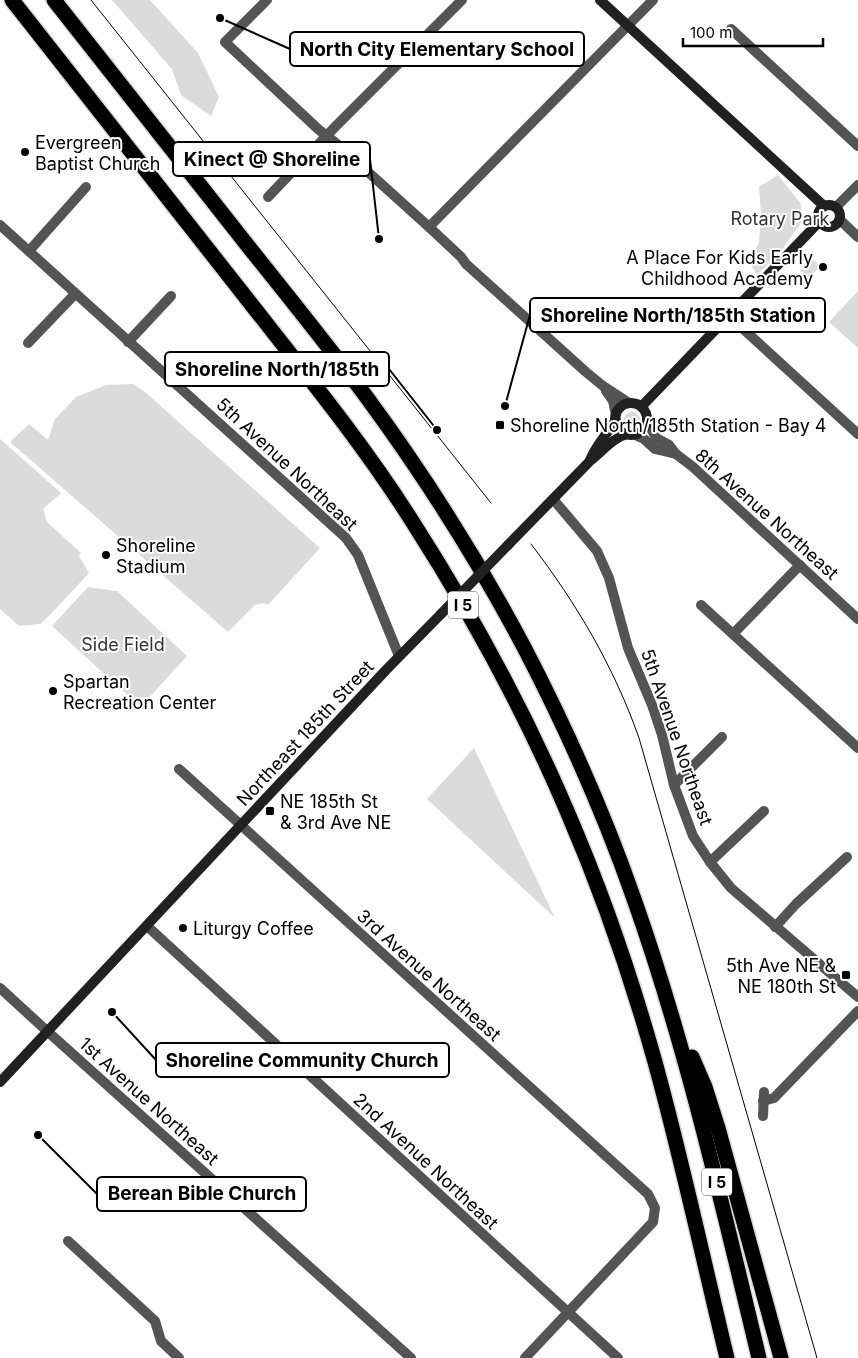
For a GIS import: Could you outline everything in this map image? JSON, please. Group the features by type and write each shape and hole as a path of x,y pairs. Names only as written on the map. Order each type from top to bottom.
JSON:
{"highway":[{"name":"I 5","path":"12,0 342,421 412,520 495,662 534,739 566,809 595,880 621,952 655,1062 727,1358"},
{"name":"I 5","path":"54,0 362,392 407,454 453,524 524,648 579,762 606,824 633,897 669,1008 703,1128 759,1358"},
{"path":"669,1008 710,1100 781,1358"},
{"path":"716,1313 719,1358"}],"main road":[{"path":"600,0 824,206"},
{"path":"642,406 819,222 819,212 824,206 836,207 840,214 840,220 835,226 828,228 819,222"},
{"path":"629,403 642,406 646,411 647,420 642,430 630,434 619,428 616,417 620,407 629,403"},
{"name":"Northeast 185th Street","path":"590,461 595,448 605,437 616,417"},
{"name":"Northeast 185th Street","path":"0,1082 399,656 590,461 616,438 630,434"}],"street":[{"path":"267,0 225,42 461,256 466,264 602,386 629,403"},
{"path":"268,198 462,0"},
{"path":"429,227 653,0"},
{"path":"731,29 858,146"},
{"path":"836,207 858,185"},
{"path":"29,251 86,187"},
{"path":"840,220 858,237"},
{"name":"5th Avenue Northeast","path":"0,225 346,538 358,555 399,656"},
{"path":"28,343 76,294"},
{"path":"128,342 171,296"},
{"path":"729,316 858,434"},
{"path":"602,386 613,402 616,417"},
{"name":"8th Avenue Northeast","path":"647,420 656,438 669,445 676,454 693,467 858,619"},
{"name":"8th Avenue Northeast","path":"630,434 644,439 655,449 676,454"},
{"name":"5th Avenue Northeast","path":"553,499 597,551 609,578 628,648 652,705 662,735 674,785 693,836 710,862 731,888 858,997"},
{"path":"733,634 800,565"},
{"path":"701,606 858,748"},
{"path":"674,785 722,737"},
{"name":"3rd Avenue Northeast","path":"179,769 648,1194 656,1208 653,1222 569,1313"},
{"path":"710,862 764,811"},
{"path":"775,927 796,904 847,856"},
{"name":"2nd Avenue Northeast","path":"147,926 618,1358"},
{"name":"1st Avenue Northeast","path":"0,988 411,1358"},
{"path":"763,1116 763,1097 774,1098 858,1011"},
{"path":"68,1241 154,1321 161,1341 179,1358"},
{"path":"525,1358 569,1313"}],"green space":[{"path":"112,0 150,0 198,53 219,97 211,116 181,95 172,69"},
{"name":"Rotary Park","path":"778,175 801,204 801,223 781,251 757,275 748,261 759,243 761,213 759,187"},
{"path":"811,258 820,266 809,279 800,270"},
{"path":"858,291 858,348 829,322"},
{"path":"133,384 145,392 320,548 268,605 264,603 255,605 228,632 10,442 29,424 48,440 55,419 76,397 106,385"},
{"path":"632,412 640,420 632,428 624,420"},
{"path":"0,439 61,493 43,509 47,522 81,553 79,556 89,573 40,624 19,626 0,609"},
{"name":"Side Field","path":"88,587 117,591 187,656 146,701 141,697 136,703 52,626"},
{"path":"474,748 555,918 427,799"}],"tram line":[{"path":"91,0 491,503"},
{"path":"531,544 564,590 593,637 618,686 639,738 817,1358"}],"place":[{"name":"North City Elementary School","path":"220,18"},
{"name":"Evergreen Baptist Church","path":"25,152"},
{"name":"Kinect @ Shoreline","path":"379,239"},
{"name":"A Place For Kids Early Childhood Academy","path":"823,267"},
{"name":"Shoreline North/185th Station","path":"505,406"},
{"name":"Shoreline North/185th Station - Bay 4","path":"500,425"},
{"name":"Shoreline North/185th","path":"437,430"},
{"name":"Shoreline Stadium","path":"106,555"},
{"name":"Spartan Recreation Center","path":"53,691"},
{"name":"NE 185th St & 3rd Ave NE","path":"270,811"},
{"name":"Liturgy Coffee","path":"183,928"},
{"name":"5th Ave NE & NE 180th St","path":"846,975"},
{"name":"Shoreline Community Church","path":"112,1012"},
{"name":"Berean Bible Church","path":"38,1135"}]}
